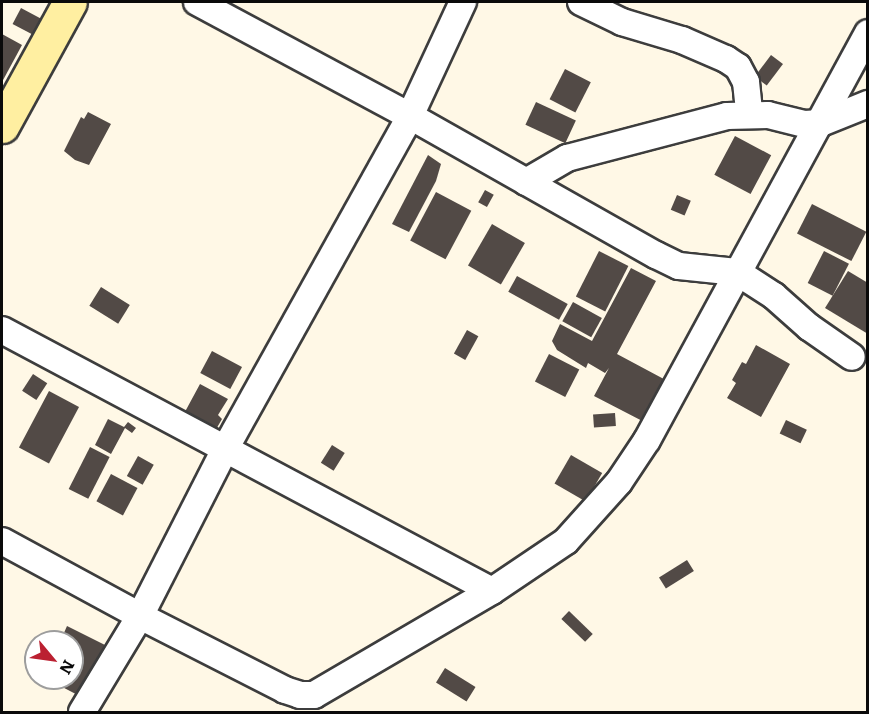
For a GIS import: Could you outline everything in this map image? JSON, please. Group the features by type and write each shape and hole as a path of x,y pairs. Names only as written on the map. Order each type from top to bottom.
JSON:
{"street":[{"path":"3,121 70,2"},
{"path":"197,2 410,116 656,255 679,266 737,272 774,296 809,327 852,357"},
{"path":"82,712 140,616 225,450 410,116 463,2"},
{"path":"581,2 622,22 682,40 726,59 738,67 746,82 750,114"},
{"path":"2,541 140,616 285,690 300,695 314,695 492,591 566,541 619,482 646,440 821,123 867,33"},
{"path":"526,182 567,158 728,116 768,115 806,124 821,123 867,104"},
{"path":"2,330 492,591"}],"building":[{"path":"21,8 51,24 43,40 13,24"},
{"path":"2,34 22,45 2,82"},
{"path":"771,55 783,64 767,86 755,77"},
{"path":"565,69 591,82 575,112 550,99"},
{"path":"536,102 576,121 565,143 525,125"},
{"path":"88,112 111,124 89,165 75,160 64,151 81,117 84,119"},
{"path":"735,136 771,155 751,194 714,175"},
{"path":"428,155 441,164 436,181 409,232 392,224"},
{"path":"485,190 494,195 487,207 478,202"},
{"path":"436,192 471,211 445,259 410,241"},
{"path":"677,195 691,201 685,216 671,210"},
{"path":"812,204 866,232 851,261 797,233"},
{"path":"492,224 525,243 501,285 468,266"},
{"path":"599,251 628,266 605,311 576,296"},
{"path":"824,251 849,264 833,296 808,283"},
{"path":"631,268 656,281 617,354 675,385 652,426 594,396 609,368 605,373 588,363 586,368 557,350 552,341 560,324 592,341"},
{"path":"848,271 868,283 868,334 825,308"},
{"path":"517,276 568,304 559,320 508,292"},
{"path":"101,287 130,305 118,324 89,306"},
{"path":"573,302 602,318 591,337 562,321"},
{"path":"467,330 478,336 465,360 454,354"},
{"path":"756,345 790,364 761,417 727,398 736,383 732,380 742,362 746,364"},
{"path":"212,351 242,367 230,389 200,373"},
{"path":"549,354 579,369 565,397 535,382"},
{"path":"33,374 47,383 36,400 22,391"},
{"path":"200,384 228,399 218,415 222,419 211,438 180,421"},
{"path":"49,391 79,407 49,463 19,448"},
{"path":"615,413 616,426 594,428 593,415"},
{"path":"108,419 124,427 128,422 136,428 132,433 125,428 111,454 95,445"},
{"path":"786,420 807,430 801,443 780,434"},
{"path":"332,445 345,453 334,471 321,463"},
{"path":"90,447 110,457 88,499 69,489"},
{"path":"571,455 602,473 586,502 554,484"},
{"path":"138,456 154,465 143,485 127,476"},
{"path":"111,474 137,488 123,515 96,501"},
{"path":"687,560 694,571 666,589 659,577"},
{"path":"569,611 593,634 585,642 561,619"},
{"path":"84,634 119,652 93,703 68,690 84,690"},
{"path":"445,668 476,687 467,701 436,682"}]}
